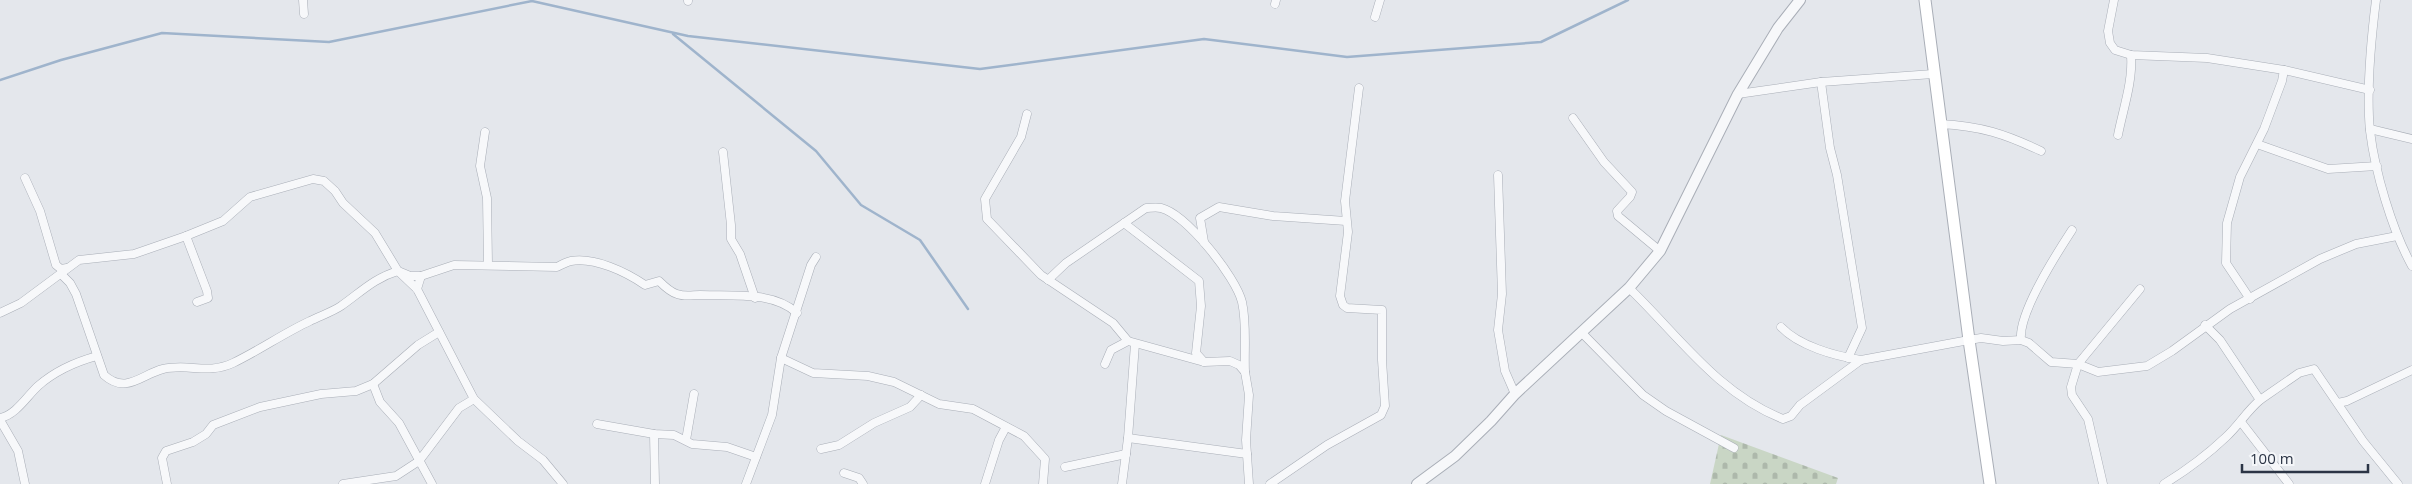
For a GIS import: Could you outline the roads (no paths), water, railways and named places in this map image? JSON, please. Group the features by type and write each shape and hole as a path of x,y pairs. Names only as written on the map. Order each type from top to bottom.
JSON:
{"main road":[{"path":"1925,0 1968,340 1990,484"}],"street":[{"path":"303,0 304,14"},
{"path":"1375,16 1380,0"},
{"path":"1417,484 1455,456 1491,421 1515,394 1582,334 1629,288 1660,251 1738,94 1778,28 1800,0"},
{"path":"2114,0 2108,31 2110,43 2115,50 2131,55 2207,58 2284,70 2370,90"},
{"path":"2376,0 2370,90 2370,129 2377,166 2397,236 2412,266"},
{"path":"2118,135 2132,65 2131,55"},
{"path":"2250,299 2226,263 2227,223 2240,177 2257,144 2277,96 2284,70"},
{"path":"1738,94 1821,82 1933,74"},
{"path":"1821,82 1830,148 1837,174 1862,328 1848,358"},
{"path":"1270,484 1327,444 1372,422 1381,415 1386,406 1382,360 1382,310 1347,308 1343,305 1340,296 1347,244 1345,200 1360,88"},
{"path":"1027,114 1021,137 985,199 987,219 1013,248 1048,280 1113,323 1132,343 1204,362 1230,361 1239,365 1244,372"},
{"path":"1573,118 1604,162 1632,192 1630,198 1617,211 1618,216 1660,251"},
{"path":"1940,124 1973,126 1994,131 2041,151"},
{"path":"2370,129 2412,139"},
{"path":"485,132 480,166 486,198 488,264"},
{"path":"2257,144 2328,169 2377,166"},
{"path":"723,152 731,225 730,239 740,254 755,298"},
{"path":"1498,175 1502,294 1498,330 1505,371 1515,394"},
{"path":"25,178 40,211 56,265 64,271 76,294 88,324 104,375 112,382 119,383 144,378 159,370 177,366 213,370 234,362 340,306 370,282 398,271 410,276 421,276 454,265 488,264 557,267 571,261 589,262 628,273 645,285 659,281 668,290 684,296 747,294 755,298 782,302 797,313"},
{"path":"2,310 21,303 79,260 134,254 223,221 250,198 313,178 324,181 335,191 342,203 375,233 398,271 417,289 474,399 518,441 543,460 563,484"},
{"path":"1204,242 1200,218 1219,207 1273,216 1346,221"},
{"path":"1048,280 1066,263 1146,208 1162,208 1182,221 1204,242 1229,273 1242,302 1244,372 1249,394 1247,454 1249,484"},
{"path":"1124,223 1200,281 1201,306 1196,353 1204,362"},
{"path":"2021,340 2020,330 2036,292 2072,230"},
{"path":"186,236 207,291 208,298 197,302"},
{"path":"1781,327 1789,336 1848,358 1861,360 1981,338 2003,341 2021,340 2029,343 2051,362 2078,364 2098,372 2147,366 2172,351 2206,325 2340,249 2397,236"},
{"path":"746,484 772,415 781,358 811,265 816,257"},
{"path":"417,289 421,276"},
{"path":"1629,288 1652,310 1700,364 1728,388 1783,419 1791,416 1800,404 1861,360"},
{"path":"2103,484 2088,420 2072,395 2070,387 2078,364 2140,289"},
{"path":"2206,325 2220,340 2260,400"},
{"path":"167,484 162,458 166,451 193,442 206,434 213,425 260,407 321,394 341,394 373,384 418,345 439,332"},
{"path":"1582,334 1643,395 1666,411 1734,448"},
{"path":"1105,364 1111,350 1132,343"},
{"path":"1122,484 1128,438 1132,343"},
{"path":"26,484 18,452 0,419 13,411 39,386 61,370 97,356"},
{"path":"781,358 813,373 868,376 894,382 940,404 973,409 1024,436 1046,459 1043,484"},
{"path":"2164,484 2206,456 2240,422 2245,413 2260,400 2309,369 2317,372 2364,441 2398,484"},
{"path":"2338,403 2347,401 2412,370"},
{"path":"373,384 380,402 399,422 432,484"},
{"path":"686,440 694,394"},
{"path":"821,448 839,446 867,427 910,407 921,395"},
{"path":"343,484 396,476 419,461 459,408 474,399"},
{"path":"2240,422 2289,484"},
{"path":"596,424 654,434 674,435 692,444 727,448 756,457"},
{"path":"985,484 999,440 1006,426"},
{"path":"654,434 655,484"},
{"path":"1128,438 1247,454"},
{"path":"1065,467 1126,454"},
{"path":"844,473 859,478 863,484"}],"waterway":[{"path":"0,80 61,60 162,33 329,42 532,1 688,36 980,69 1204,39 1347,57 1541,42 1628,0"},
{"path":"673,34 816,151 861,205 920,240 968,309"}]}
